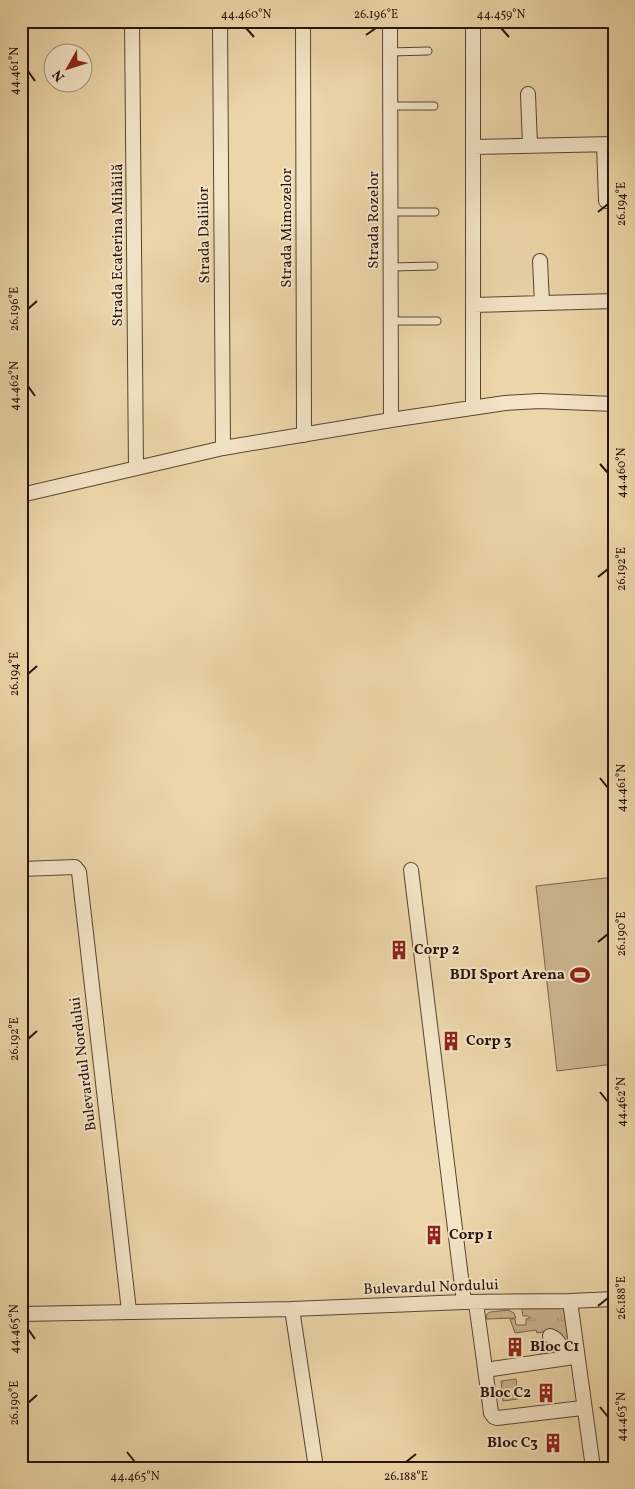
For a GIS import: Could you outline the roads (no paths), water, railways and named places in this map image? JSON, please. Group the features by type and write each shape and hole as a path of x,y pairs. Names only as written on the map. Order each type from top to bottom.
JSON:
{"street":[{"name":"Strada Ecaterina Mihăilă","path":"132,21 136,468"},
{"name":"Strada Daliilor","path":"220,21 223,448"},
{"name":"Strada Mimozelor","path":"303,21 304,435"},
{"name":"Strada Rozelor","path":"390,21 391,420"},
{"path":"473,21 473,408"},
{"path":"528,94 530,146"},
{"path":"473,147 609,144 606,201"},
{"path":"540,261 542,303"},
{"path":"474,304 614,301"},
{"path":"21,495 223,448 505,402 540,401 614,404"},
{"name":"Bulevardul Nordului","path":"21,869 75,867 79,872 129,1311"},
{"path":"411,870 470,1302 485,1370 491,1413 497,1418 582,1408"},
{"name":"Bulevardul Nordului","path":"21,1314 292,1309 614,1299"},
{"path":"570,1301 593,1468"},
{"path":"292,1309 316,1468"},
{"path":"485,1370 568,1358 556,1340 550,1336"}],"lane":[{"path":"390,52 428,51"},
{"path":"390,106 434,106"},
{"path":"391,212 435,212"},
{"path":"391,267 434,266"},
{"path":"391,321 437,321"}],"place":[{"name":"Corp 2","path":"399,950"},
{"name":"BDI Sport Arena","path":"580,975"},
{"name":"Corp 3","path":"451,1041"},
{"name":"Corp 1","path":"434,1235"},
{"name":"Bloc C1","path":"515,1347"},
{"name":"Bloc C2","path":"546,1393"},
{"name":"Bloc C3","path":"553,1443"}]}
